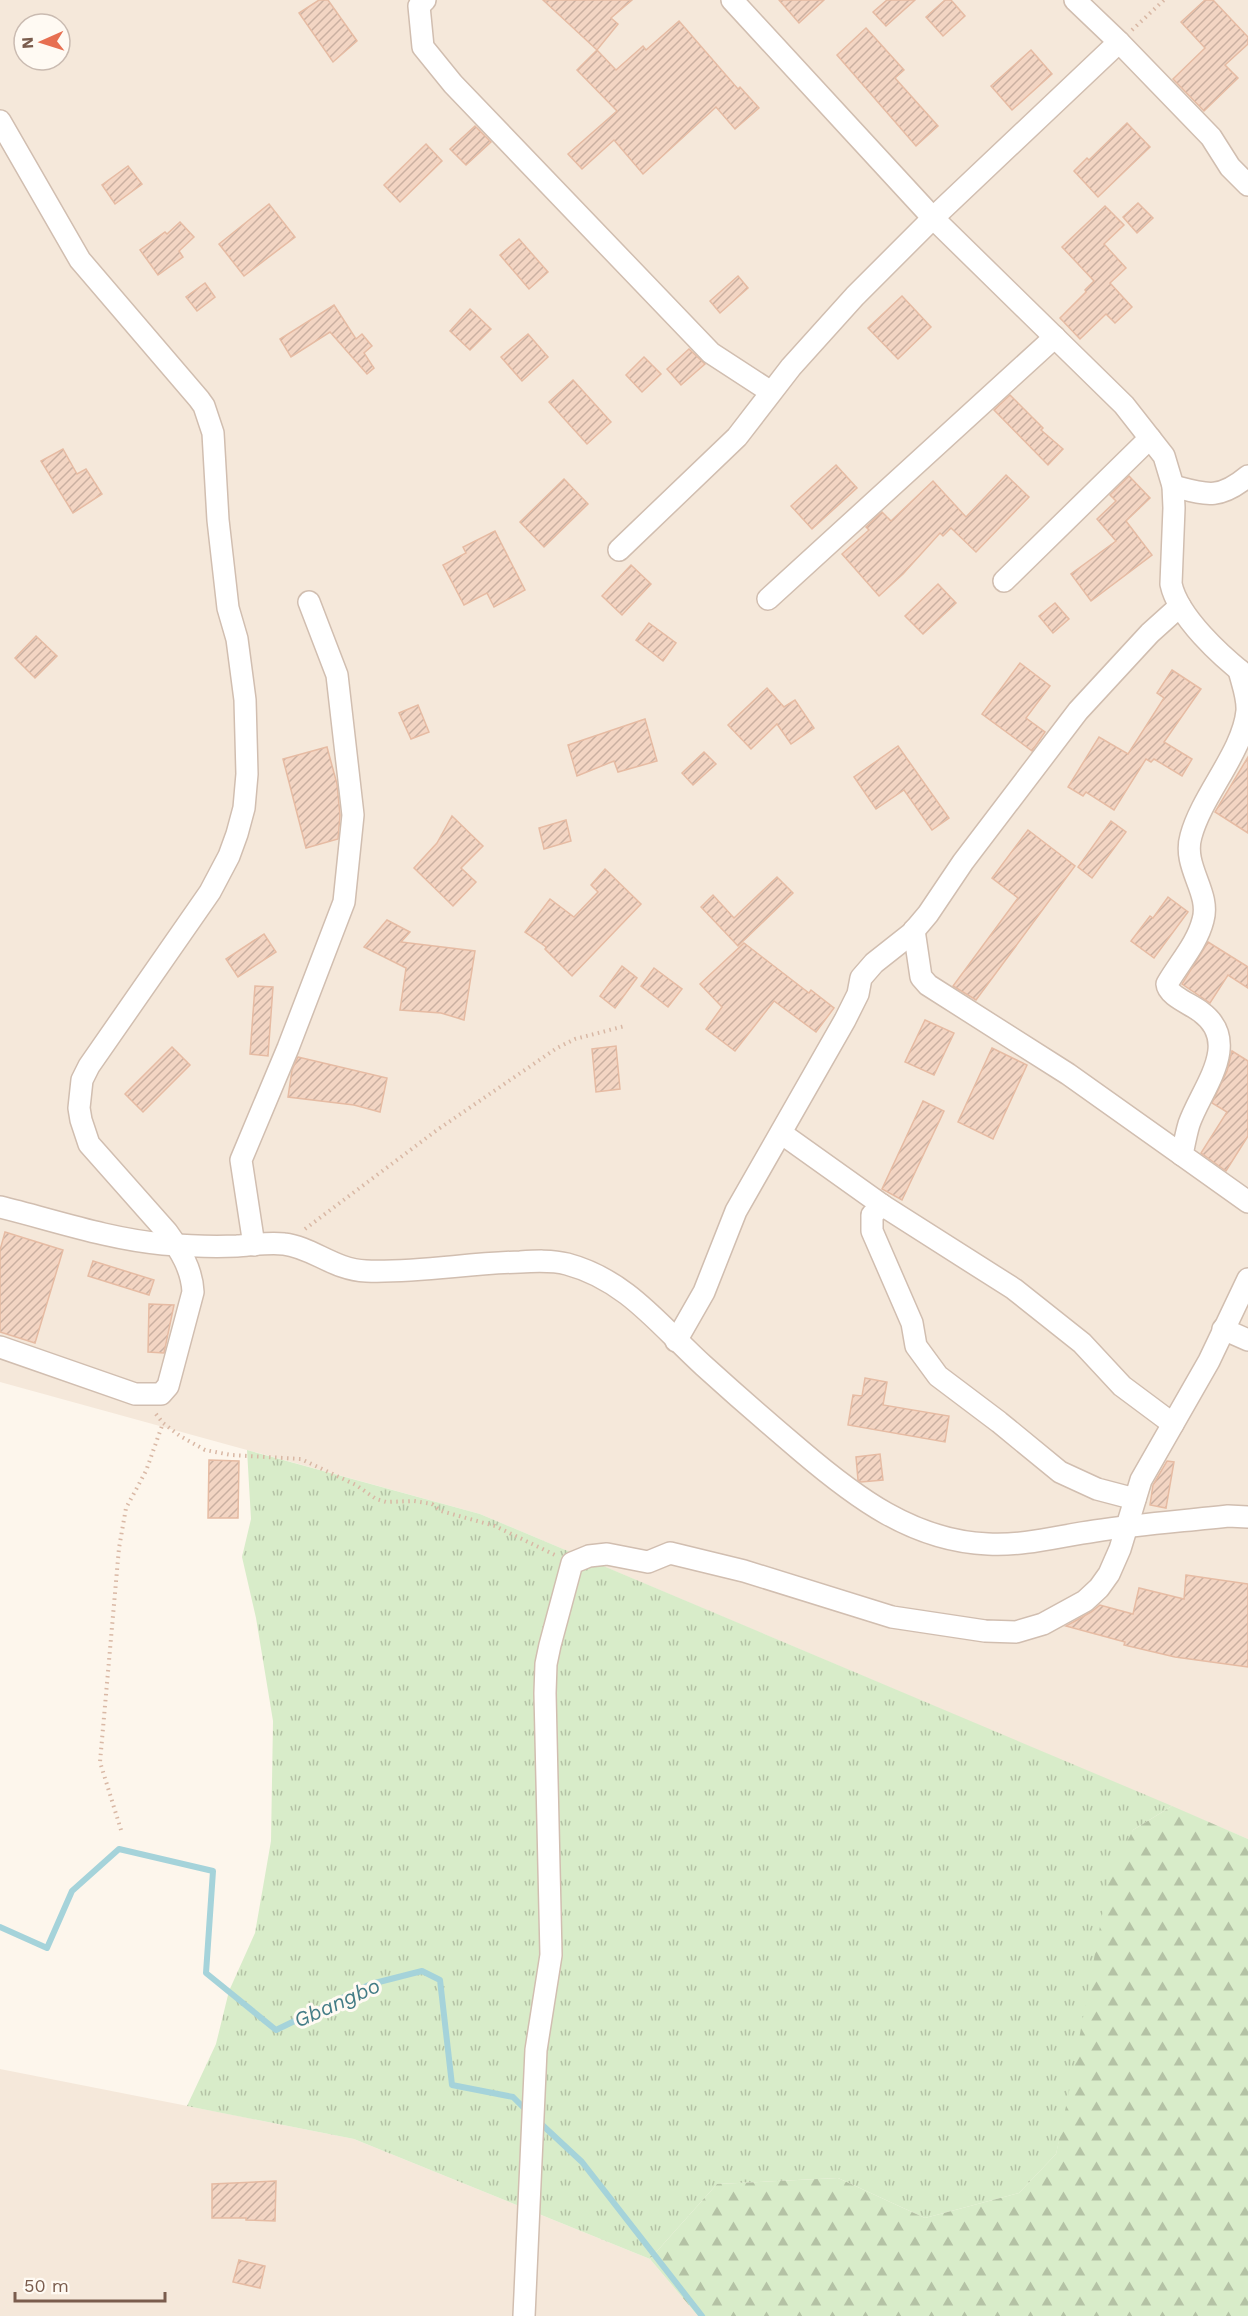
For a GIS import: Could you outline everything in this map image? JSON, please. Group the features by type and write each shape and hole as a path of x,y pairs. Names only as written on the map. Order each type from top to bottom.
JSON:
{"street":[{"path":"425,0 419,6 423,47 453,84 711,353 771,392"},
{"path":"732,0 933,218 1124,405 1164,456 1173,486 1171,584 1180,606 1211,645 1244,674 1247,708 1245,722 1234,748 1206,800 1191,836 1188,851 1202,898 1203,920 1189,951 1167,984 1169,992 1212,1020 1220,1052 1208,1084 1189,1123 1182,1155"},
{"path":"1075,0 1211,137 1230,167 1248,185"},
{"path":"619,550 737,437 756,416 771,392 816,337 933,218 1119,42"},
{"path":"0,121 80,260 204,406 213,433 218,520 228,609 237,639 245,700 247,774 244,808 229,856 210,892 89,1066 82,1080 79,1108 89,1144 176,1245 192,1276 194,1292 168,1386 161,1394 135,1394 0,1347"},
{"path":"768,599 1055,337"},
{"path":"1004,581 1150,438"},
{"path":"1173,486 1206,495 1232,490 1248,476"},
{"path":"254,1245 241,1160 288,1048 344,902 353,815 337,675 309,602"},
{"path":"676,1341 704,1292 736,1211 845,1020 858,994 861,978 874,963 914,930 928,914 963,862 1078,711 1150,633 1180,606"},
{"path":"914,930 921,977 928,984 1068,1074 1248,1202"},
{"path":"781,1133 882,1205 1014,1289 1082,1343 1122,1386 1173,1424"},
{"path":"882,1205 872,1215 872,1231 912,1323 916,1346 938,1376 1060,1472 1096,1489 1135,1499"},
{"path":"0,1207 160,1244 286,1244 334,1265 361,1271 395,1272 502,1262 565,1263 600,1276 629,1293 676,1341 826,1472 888,1516 922,1531 986,1544 1016,1544 1125,1527 1228,1516 1248,1517"},
{"path":"524,2316 536,2050 551,1955 546,1664 572,1563 589,1556 607,1554 648,1562 670,1553 744,1571 892,1617 956,1629 1016,1632 1043,1624 1086,1601 1099,1588 1115,1562 1141,1480 1209,1361 1248,1279"},
{"path":"1223,1329 1248,1340"}],"path":[{"path":"1119,42 1164,0"},
{"path":"286,1244 437,1130 557,1048 575,1040 625,1026"},
{"path":"135,1394 163,1423 205,1450 231,1455 301,1459 356,1485 376,1499 386,1502 414,1501 432,1504 441,1511 495,1526 572,1563"},
{"path":"122,1830 100,1762 119,1548 126,1508 146,1471 163,1423"}],"shaded area":[{"path":"0,0 1248,0 1248,1839 480,1514 0,1382"},
{"path":"0,2069 354,2139 650,2259 698,2316 0,2316"}],"green space":[{"path":"247,1450 480,1514 1172,1806 1133,1830 1056,2154 1019,2193 925,2218 838,2178 717,2184 650,2259 354,2139 187,2106 216,2044 229,1991 255,1933 271,1841 273,1721 256,1618 242,1557 251,1519"},
{"path":"1172,1806 1248,1839 1248,2316 698,2316 650,2259 717,2184 838,2178 925,2218 1019,2193 1056,2154 1109,1878 1133,1830"}],"building":[{"path":"319,0 328,0 357,41 333,62 299,13"},
{"path":"543,0 632,0 611,18 618,24 597,50"},
{"path":"779,0 824,0 799,23"},
{"path":"887,0 915,0 886,26 873,12"},
{"path":"945,0 951,0 965,16 943,36 926,17"},
{"path":"1205,0 1213,0 1248,37 1248,44 1225,65 1238,78 1204,111 1173,79 1205,48 1181,22"},
{"path":"679,21 738,89 740,87 759,108 735,129 716,107 643,174 614,140 582,169 568,154 617,111 577,70 597,50 616,70 643,46 646,50"},
{"path":"866,28 904,70 895,78 938,126 916,146 837,55"},
{"path":"1031,50 1052,74 1012,110 991,86"},
{"path":"1127,123 1150,147 1098,197 1074,171 1087,158 1089,160"},
{"path":"475,126 491,142 466,165 450,149"},
{"path":"426,144 442,161 400,202 384,185"},
{"path":"128,166 142,184 115,204 102,185"},
{"path":"1138,203 1153,218 1137,233 1123,217"},
{"path":"269,204 295,237 244,276 219,244"},
{"path":"1105,206 1124,225 1104,244 1126,268 1110,283 1132,307 1115,323 1106,314 1080,339 1060,318 1094,281 1062,247"},
{"path":"180,222 194,237 179,251 183,257 158,275 140,250 165,232 167,234"},
{"path":"519,239 548,272 529,289 500,255"},
{"path":"738,276 748,288 720,313 710,301"},
{"path":"205,283 215,297 197,311 186,297"},
{"path":"902,296 931,327 898,359 868,328"},
{"path":"334,305 356,339 362,334 372,346 364,353 374,368 367,374 330,332 291,357 280,339"},
{"path":"470,309 491,329 470,350 450,331"},
{"path":"528,334 548,357 522,381 501,357"},
{"path":"689,349 705,364 681,385 667,369"},
{"path":"644,357 661,374 642,392 626,375"},
{"path":"573,380 611,422 587,444 549,402"},
{"path":"1010,395 1043,428 1041,430 1063,449 1048,465 994,410"},
{"path":"63,449 77,474 86,469 102,494 73,513 41,461"},
{"path":"836,465 857,488 812,529 791,506"},
{"path":"1006,475 1029,497 976,552 951,528 943,536 940,533 903,574 879,596 842,554 869,530 866,527 882,512 891,521 933,481 966,517"},
{"path":"1129,476 1150,498 1126,521 1152,555 1091,601 1071,574 1116,541 1097,519 1116,501 1110,495"},
{"path":"564,479 588,504 544,547 520,522"},
{"path":"495,531 525,590 494,607 487,593 464,605 443,565 466,553 463,547"},
{"path":"631,565 651,584 622,615 602,596"},
{"path":"938,584 956,603 923,634 905,616"},
{"path":"1055,603 1069,619 1053,633 1039,616"},
{"path":"649,623 676,643 663,661 636,640"},
{"path":"36,636 57,656 35,678 15,658"},
{"path":"1020,663 1050,686 1026,718 1045,732 1032,751 982,714"},
{"path":"1172,670 1201,689 1164,742 1192,759 1182,776 1154,759 1151,762 1146,759 1114,810 1086,792 1083,796 1068,787 1099,737 1128,754 1164,698 1157,693"},
{"path":"767,688 784,707 795,700 814,728 791,744 777,724 751,749 728,725"},
{"path":"418,705 429,732 411,739 399,713"},
{"path":"645,719 657,761 618,772 614,761 577,776 568,745"},
{"path":"898,746 949,818 932,830 904,790 876,809 854,777"},
{"path":"327,747 337,784 340,815 338,839 306,848 283,759"},
{"path":"704,752 716,764 693,785 682,773"},
{"path":"1248,757 1248,833 1215,812"},
{"path":"452,816 483,846 461,868 476,882 453,906 414,868 437,843"},
{"path":"566,820 571,841 544,849 539,828"},
{"path":"1111,821 1126,832 1092,878 1078,867"},
{"path":"1028,830 1075,866 976,1000 953,986 1018,898 992,878"},
{"path":"605,869 641,904 572,976 545,949 546,947 525,932 550,899 574,917 598,892 591,885"},
{"path":"777,877 793,893 738,946 701,907 713,895 734,918"},
{"path":"1168,897 1188,912 1154,958 1131,941 1150,916 1153,918"},
{"path":"387,920 410,932 401,942 475,951 464,1020 441,1013 400,1010 406,968 364,947"},
{"path":"264,934 276,952 238,977 226,959"},
{"path":"1208,942 1248,967 1248,988 1228,975 1210,1003 1182,984"},
{"path":"744,943 809,993 811,990 834,1008 816,1032 774,1001 735,1051 706,1029 722,1007 700,984"},
{"path":"622,966 637,978 615,1008 600,996"},
{"path":"654,968 682,989 668,1007 641,986"},
{"path":"255,986 273,987 268,1056 250,1054"},
{"path":"925,1020 954,1033 934,1075 905,1062"},
{"path":"616,1046 620,1089 596,1092 592,1049"},
{"path":"172,1047 190,1065 143,1112 125,1094"},
{"path":"992,1048 1027,1065 993,1139 958,1122"},
{"path":"1232,1051 1248,1061 1248,1136 1226,1171 1201,1153 1227,1112 1212,1103 1227,1071"},
{"path":"298,1057 387,1078 380,1112 354,1105 288,1097 292,1070"},
{"path":"923,1101 944,1111 902,1200 882,1189"},
{"path":"5,1232 63,1250 35,1343 0,1332 0,1250"},
{"path":"93,1261 154,1280 149,1295 88,1276"},
{"path":"149,1304 174,1305 164,1353 148,1352"},
{"path":"865,1378 887,1382 883,1405 949,1416 945,1442 848,1425 853,1395 862,1396"},
{"path":"880,1454 883,1480 861,1482 858,1480 856,1457"},
{"path":"209,1460 239,1461 238,1518 208,1518"},
{"path":"1167,1461 1174,1462 1166,1508 1150,1505 1153,1485"},
{"path":"1186,1575 1248,1584 1248,1667 1175,1657 1124,1645 1125,1642 1066,1626 1100,1605 1133,1614 1139,1588 1184,1599"},
{"path":"276,2181 275,2221 212,2218 212,2184"},
{"path":"239,2260 265,2266 260,2288 233,2282"}],"waterway":[{"name":"Gbangbo","path":"0,1927 47,1948 72,1891 119,1849 213,1871 206,1973 276,2030 371,1984 422,1971 440,1980 452,2085 513,2097 528,2112"},
{"name":"Gbangbo","path":"538,2121 582,2162 702,2316"}]}
